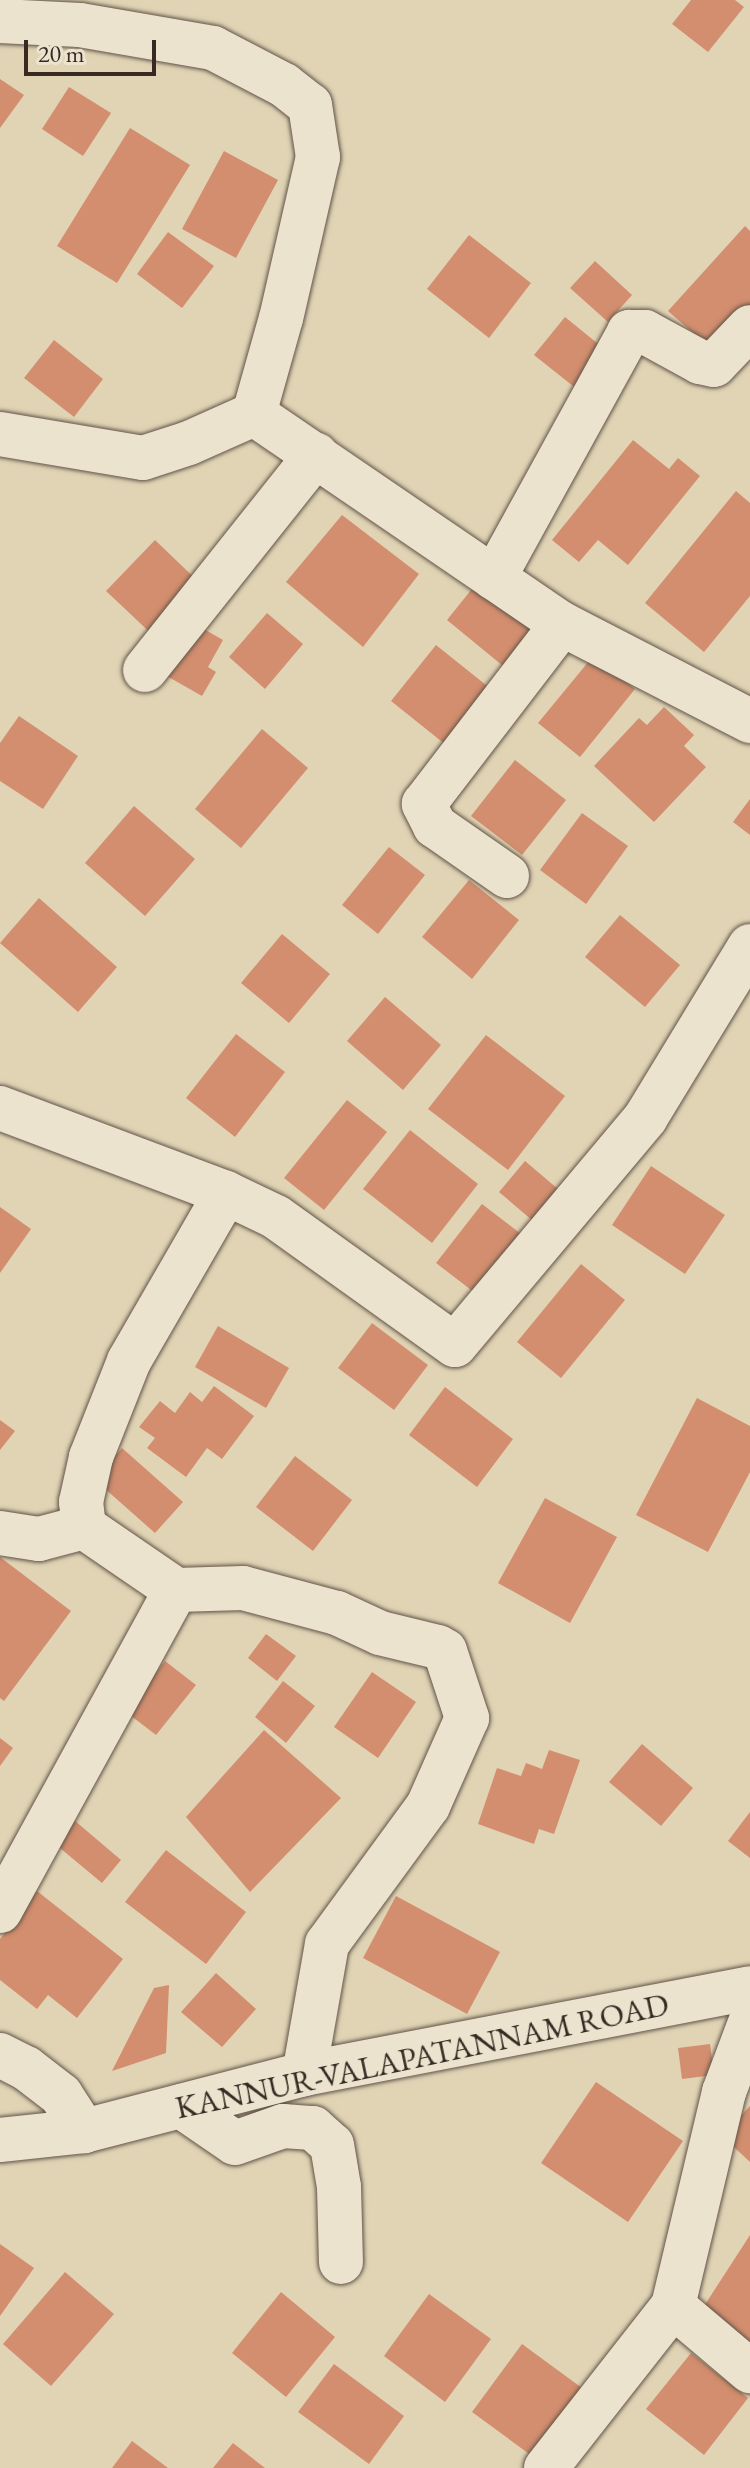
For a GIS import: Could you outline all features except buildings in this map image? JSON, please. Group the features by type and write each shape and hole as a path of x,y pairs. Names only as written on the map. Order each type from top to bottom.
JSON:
{"street":[{"path":"0,21 80,25 213,48 284,85 310,105 318,157 281,318 254,414"},
{"path":"494,578 629,332 645,332 700,362 714,365 750,327"},
{"path":"0,434 143,458 189,443 254,414"},
{"path":"254,414 562,624 750,721"},
{"path":"145,670 316,455"},
{"path":"507,876 435,826 424,804 562,624"},
{"path":"0,1108 226,1193 276,1217 455,1345 646,1117 750,946"},
{"path":"226,1193 129,1361 91,1457 81,1502 84,1527 176,1590 243,1588 337,1613 380,1633 438,1647 445,1651 467,1718 428,1806 327,1944 304,2074"},
{"path":"0,1533 39,1539 84,1527"},
{"path":"0,1911 176,1590"},
{"name":"KANNUR-VALAPATANNAM ROAD","path":"0,2140 84,2131 304,2074 750,1988"},
{"path":"546,2468 673,2306 724,2092 750,2023"},
{"path":"0,2055 26,2068 61,2095 84,2131"},
{"path":"181,2106 235,2143 283,2126 313,2128 332,2145 339,2187 341,2262"},
{"path":"673,2306 750,2371"}]}
